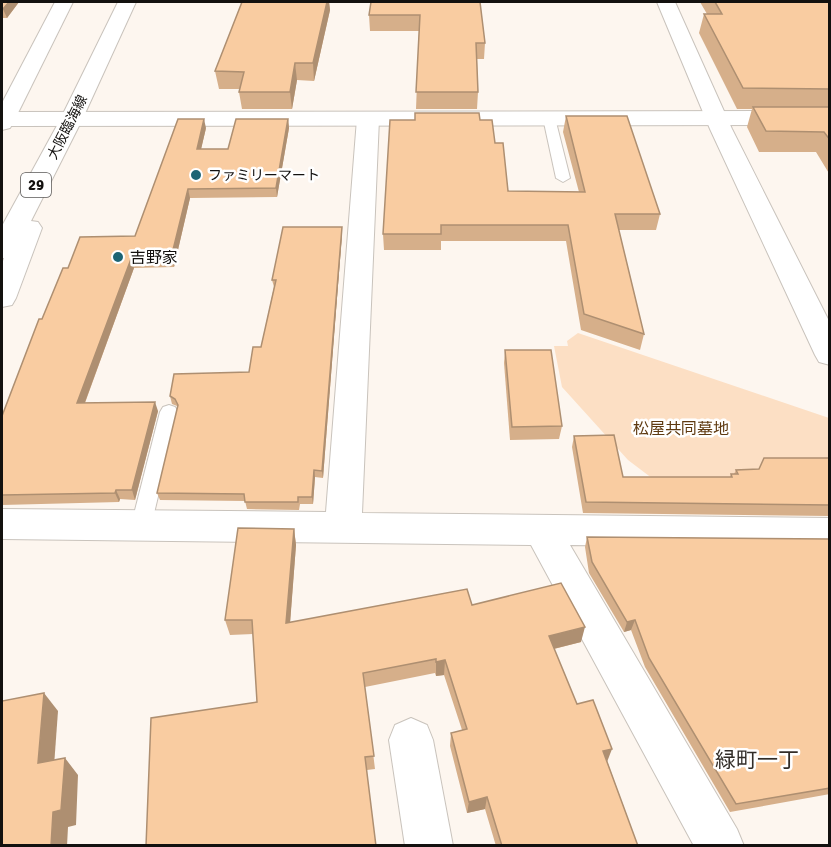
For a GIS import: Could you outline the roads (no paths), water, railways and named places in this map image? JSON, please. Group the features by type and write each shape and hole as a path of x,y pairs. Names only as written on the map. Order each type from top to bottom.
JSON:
{"street":[{"path":"64,2 2,121 830,118"},
{"name":"大阪臨海線","path":"2,250 71,120 128,2"},
{"path":"666,2 716,117 830,355"},
{"path":"343,528 368,119"},
{"path":"2,298 71,120"},
{"path":"2,524 830,533"},
{"path":"542,530 720,846"},
{"path":"411,740 429,846"}],"lane":[{"path":"549,118 563,178"},
{"path":"141,526 169,412"}],"place":[{"name":"ファミリーマート","path":"196,175"},
{"name":"吉野家","path":"118,257"}],"district":[{"name":"緑町一丁","path":"757,760"}],"park label":[{"name":"松屋共同墓地","path":"681,428"}]}
